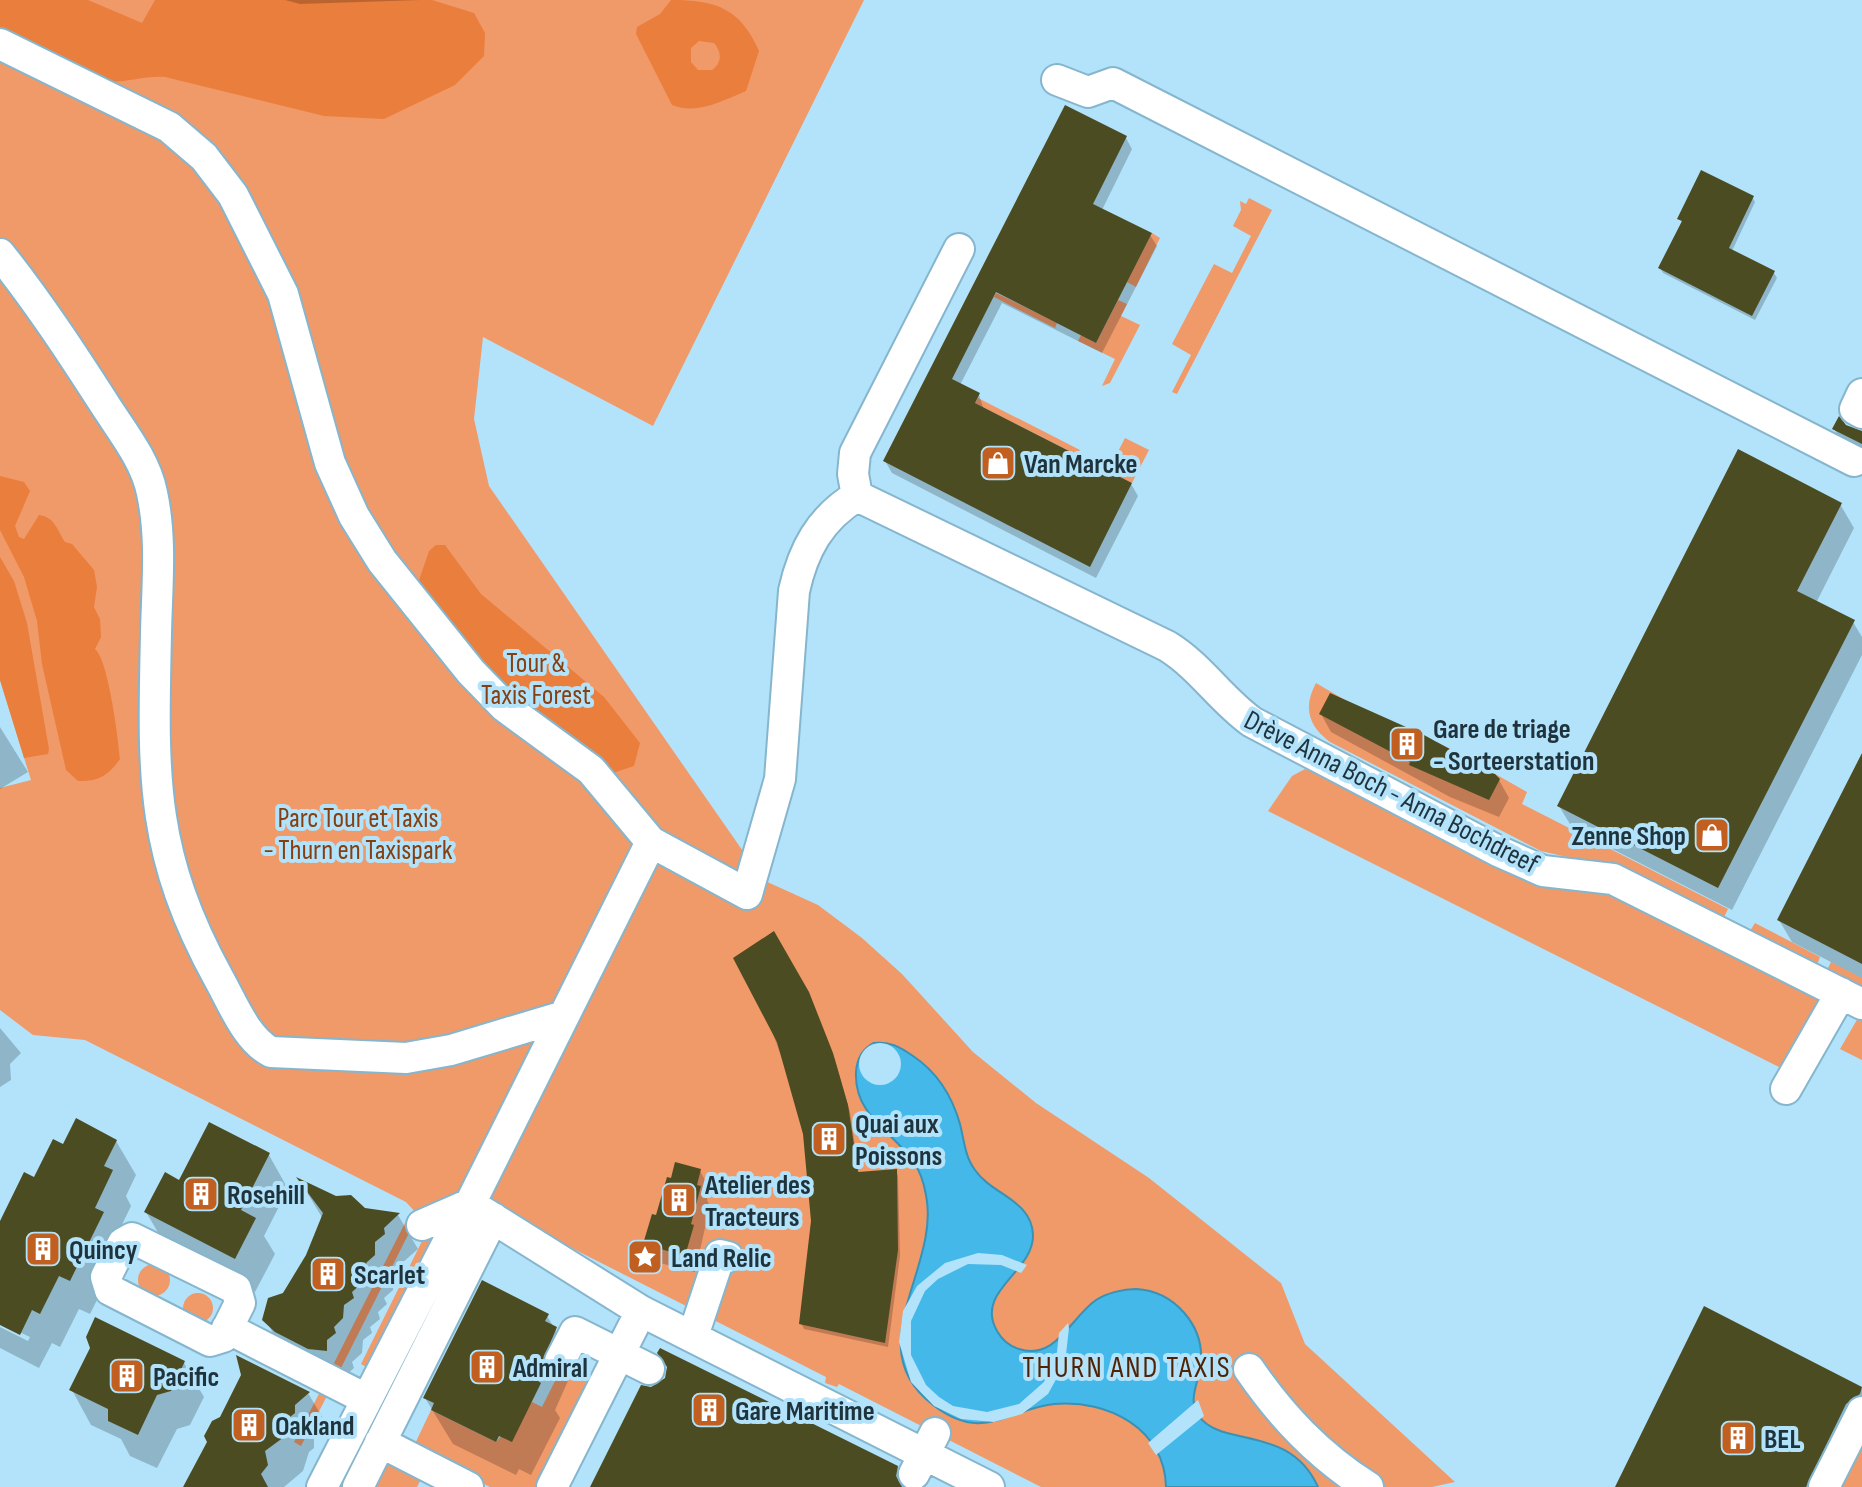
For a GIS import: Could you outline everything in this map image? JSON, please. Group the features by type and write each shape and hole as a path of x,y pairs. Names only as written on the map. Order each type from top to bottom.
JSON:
{"street":[{"path":"0,44 169,127 204,157 233,195 283,294 330,463 354,516 382,561 471,672 505,707 591,770 651,842 747,894 780,779 794,591 799,568 825,521 857,496 853,474 855,453 959,249"},
{"path":"1057,80 1088,92 1113,83 1859,457"},
{"path":"0,254 55,326 138,456 152,490 158,534 154,745 163,841 176,887 198,941 255,1038 271,1052 406,1058 451,1050 564,1016"},
{"path":"1862,394 1855,409 1862,413"},
{"name":"Drève Anna Boch - Anna Bochdreef","path":"857,496 1167,646 1201,670 1232,708 1252,722 1498,851 1543,871 1613,879 1852,999"},
{"path":"358,1487 484,1212 564,1016 651,842"},
{"path":"1786,1089 1852,999"},
{"path":"322,1487 450,1238 484,1212"},
{"path":"422,1225 484,1212 641,1311 693,1336 759,1383 924,1454 989,1487"},
{"path":"693,1336 720,1255 728,1257"},
{"path":"552,1487 641,1311"},
{"path":"227,1328 373,1386"},
{"path":"560,1361 575,1332 649,1369"},
{"path":"1249,1369 1296,1431 1331,1462 1368,1487"},
{"path":"1824,1487 1862,1412"},
{"path":"380,1442 468,1487"}],"green space":[{"name":"Parc Tour et Taxis - Thurn en Taxispark","path":"0,0 864,0 653,426 483,337 474,419 489,486 763,880 818,905 862,938 902,974 973,1052 1036,1103 1149,1178 1281,1283 1305,1344 1455,1482 1432,1487 1041,1487 839,1384 837,1387 825,1383 826,1377 483,1203 437,1231 368,1368 361,1364 429,1227 406,1202 85,1040 33,1035 0,1010 0,788 31,780 0,680"},
{"path":"0,0 88,0 142,23 155,0 432,0 474,13 485,33 484,56 455,85 384,119 324,116 165,77 103,81 0,34"},
{"path":"671,0 714,5 735,16 752,36 759,51 746,91 700,108 672,105 636,34 637,27 660,14","holes":["699,41 714,43 720,54 718,64 712,70 698,70 691,62 691,48"]},
{"path":"1249,198 1272,210 1177,394 1172,392 1191,355 1172,344 1214,264 1232,273 1251,236 1233,226 1241,210 1240,201 1246,204"},
{"path":"1152,233 1160,238 1136,287 1127,282"},
{"path":"996,293 1057,323 1055,328 994,297"},
{"path":"1118,300 1127,304 1121,316 1140,325 1110,383 1102,386 1115,359 1078,341 1081,335 1096,343"},
{"path":"978,398 1080,450 1077,455 975,403"},
{"path":"1125,438 1149,450 1132,483 1108,471"},
{"path":"0,476 24,482 30,491 15,526 19,537 24,539 39,515 49,518 65,542 72,544 94,570 97,587 94,607 100,619 101,637 95,649 108,682 120,759 97,779 78,781 66,770 42,664 37,621 24,577 0,530"},
{"name":"Tour & Taxis Forest","path":"436,545 445,545 481,594 604,697 640,743 634,766 610,774 508,695 416,589 429,551"},
{"path":"0,557 14,581 27,623 48,754 24,758 0,680"},
{"path":"1316,683 1362,710 1453,750 1527,792 1522,804 1728,909 1724,917 1637,873 1541,851 1330,742 1312,723 1310,716 1310,700"},
{"path":"1305,769 1637,905 1820,1001 1783,1069 1268,811 1292,776"},
{"path":"1755,923 1820,957 1817,965 1750,931"},
{"path":"1831,962 1862,978 1862,988 1827,970"},
{"path":"1858,1018 1862,1020 1862,1060 1840,1049"},
{"path":"408,1217 415,1221 340,1370 332,1367"},
{"path":"154,1264 166,1268 170,1280 166,1292 154,1296 142,1292 138,1280 142,1268"},
{"path":"198,1293 208,1298 213,1308 208,1318 198,1323 188,1318 183,1308 188,1298"},
{"path":"564,1363 598,1380 544,1487 490,1487 413,1448 431,1410 496,1442 532,1402 542,1407"},
{"path":"321,1390 328,1394 301,1446 294,1442"},
{"path":"1862,1431 1862,1487 1834,1487"},
{"path":"384,1454 424,1473 417,1487 367,1487"}],"water":[{"path":"874,1043 899,1047 922,1062 936,1077 957,1114 972,1165 982,1179 1019,1206 1031,1223 1031,1248 993,1304 992,1317 1004,1340 1019,1349 1043,1349 1062,1335 1087,1307 1105,1295 1136,1289 1163,1296 1184,1312 1192,1323 1201,1349 1194,1403 1198,1415 1222,1432 1273,1445 1290,1454 1305,1467 1318,1487 1166,1487 1156,1449 1130,1422 1113,1413 1094,1407 1054,1404 981,1423 951,1416 933,1405 911,1382 902,1358 901,1332 923,1250 927,1223 926,1195 913,1161 867,1111 861,1100 857,1087 858,1063 863,1051"}],"pier":[{"path":"880,1043 895,1049 901,1064 895,1079 880,1085 865,1079 859,1064 865,1049"},
{"path":"978,1253 1002,1255 1027,1265 1021,1273 1001,1265 968,1264 938,1279 925,1291 911,1321 911,1355 926,1385 939,1397 953,1406 987,1412 1019,1404 1044,1382 1057,1352 1059,1333 1068,1323 1069,1328 1065,1363 1048,1394 1022,1414 994,1422 961,1419 934,1406 911,1382 899,1342 903,1311 917,1286 945,1263"},
{"path":"1198,1400 1204,1416 1156,1455 1148,1443"}],"building":[{"path":"1065,105 1127,136 1093,204 1152,233 1096,343 996,292 952,379 980,393 975,403 1132,483 1090,567 883,461"},
{"path":"1701,170 1754,196 1729,248 1775,271 1752,316 1658,268 1682,221 1677,219"},
{"path":"1839,416 1846,425 1862,431 1862,444 1832,429"},
{"path":"1738,449 1842,503 1797,591 1855,620 1718,888 1557,806"},
{"name":"Gare de triage - Sorteerstation","path":"1330,693 1424,735 1494,773 1500,779 1489,800 1409,765 1410,762 1319,714"},
{"path":"1862,753 1862,964 1777,920"},
{"name":"Quai aux Poissons","path":"774,931 809,992 833,1053 848,1105 858,1172 897,1169 898,1250 885,1343 799,1324 811,1221 803,1134 777,1042 733,958"},
{"name":"Quincy","path":"76,1118 117,1140 104,1166 113,1170 95,1208 104,1212 70,1281 59,1276 40,1314 32,1310 20,1335 0,1325 0,1221 24,1172 34,1177 53,1139 63,1144"},
{"name":"Rosehill","path":"209,1122 270,1153 241,1210 256,1218 235,1259 144,1212 165,1172 179,1180"},
{"name":"Atelier des Tracteurs","path":"675,1162 701,1169 697,1185 701,1186 691,1224 694,1225 685,1256 643,1244 652,1214 656,1215 667,1177 671,1178"},
{"name":"Scarlet","path":"296,1177 336,1196 351,1195 365,1208 400,1213 375,1242 375,1255 366,1263 369,1269 360,1277 361,1284 352,1292 354,1298 344,1305 343,1318 334,1327 336,1333 327,1340 327,1351 308,1349 275,1332 262,1320 268,1298 283,1293 306,1255 323,1213"},
{"name":"Admiral","path":"482,1280 549,1314 545,1321 557,1327 535,1379 541,1383 512,1442 499,1436 496,1442 431,1410 434,1403 423,1398"},
{"name":"BEL","path":"1704,1306 1862,1387 1860,1394 1846,1404 1806,1487 1615,1487"},
{"name":"Pacific","path":"95,1317 185,1361 171,1391 157,1395 138,1435 108,1421 108,1409 69,1390 90,1348 86,1337"},
{"name":"Gare Maritime","path":"660,1348 898,1466 896,1476 902,1487 590,1487 641,1385 651,1387 665,1378 667,1367 657,1353"},
{"name":"Oakland","path":"236,1355 310,1392 295,1405 295,1413 290,1417 284,1437 265,1451 268,1465 261,1474 268,1487 183,1487 207,1442 204,1436 212,1421 220,1417 241,1375"}],"place":[{"name":"Van Marcke","path":"998,463"},
{"name":"Gare de triage - Sorteerstation","path":"1407,744"},
{"name":"Zenne Shop","path":"1712,835"},
{"name":"Quai aux Poissons","path":"829,1139"},
{"name":"Rosehill","path":"201,1194"},
{"name":"Atelier des Tracteurs","path":"679,1200"},
{"name":"Quincy","path":"43,1249"},
{"name":"Land Relic","path":"645,1257"},
{"name":"Scarlet","path":"328,1274"},
{"name":"Admiral","path":"487,1367"},
{"name":"Pacific","path":"127,1376"},
{"name":"Gare Maritime","path":"709,1410"},
{"name":"Oakland","path":"249,1425"},
{"name":"BEL","path":"1738,1438"}],"district":[{"name":"THURN AND TAXIS","path":"1127,1367"}]}
